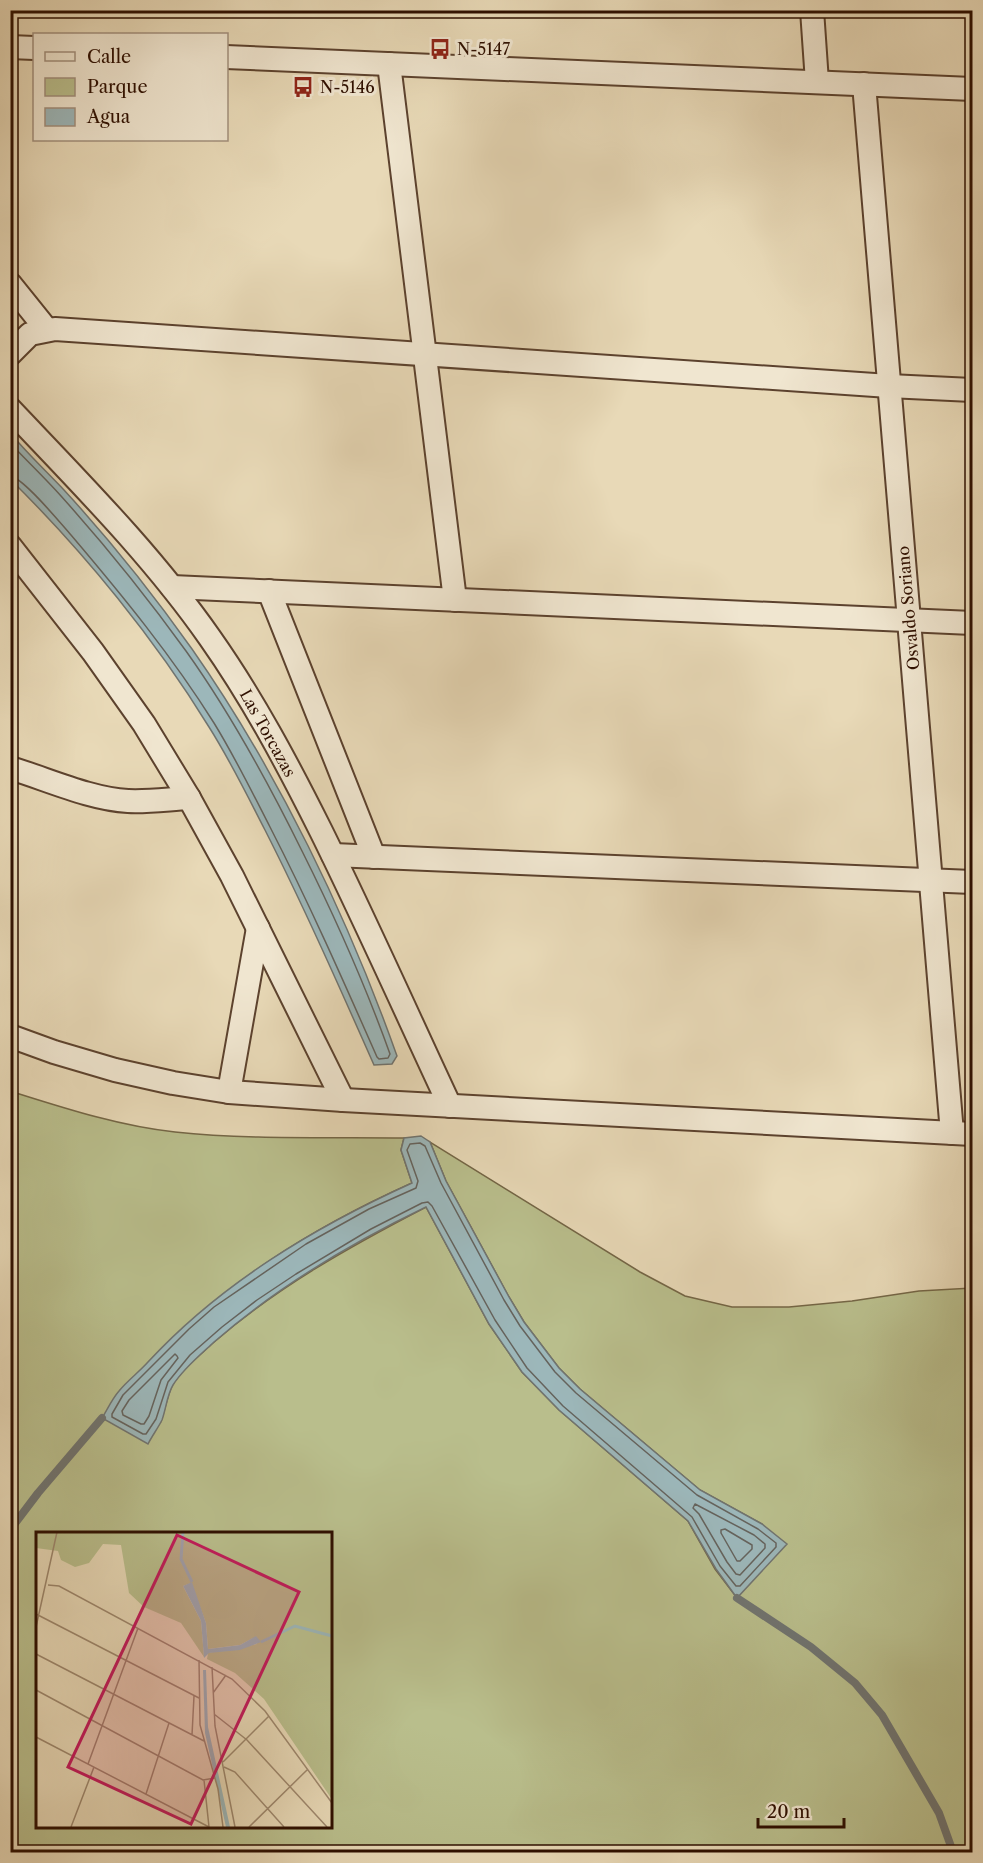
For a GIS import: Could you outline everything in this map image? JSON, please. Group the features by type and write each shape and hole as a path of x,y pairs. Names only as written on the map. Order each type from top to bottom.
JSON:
{"street":[{"path":"812,10 817,82"},
{"path":"10,47 33,48"},
{"path":"228,57 972,89"},
{"path":"388,64 454,600"},
{"name":"Osvaldo Soriano","path":"864,84 931,880 962,1133"},
{"path":"10,285 47,330"},
{"path":"10,354 30,334 55,329 889,387 972,390"},
{"name":"Las Torcazas","path":"10,409 104,508 172,587 243,688 275,742 333,855 450,1106"},
{"path":"10,546 93,652 144,724 189,798 258,928 343,1100"},
{"path":"172,587 972,623"},
{"path":"269,591 374,857"},
{"path":"10,768 126,801 189,798"},
{"path":"333,855 972,882"},
{"path":"229,1092 258,928"},
{"path":"10,1036 115,1070 229,1092 962,1133"}],"green space":[{"path":"10,1091 112,1121 175,1132 260,1137 404,1138 401,1150 412,1183 301,1240 233,1286 201,1312 141,1370 161,1421 170,1390 176,1380 191,1363 237,1323 315,1269 426,1207 489,1324 522,1372 559,1410 688,1521 715,1569 737,1598 762,1524 700,1490 580,1389 559,1368 524,1322 509,1297 446,1181 430,1142 640,1272 685,1296 732,1307 789,1307 919,1291 972,1288 972,1852 11,1852"}],"water":[{"path":"11,434 81,509 146,588 192,649 253,745 308,846 356,950 397,1056 392,1064 374,1065 265,830 224,752 188,694 166,661 117,598 65,537 11,480"},
{"path":"421,1136 430,1142 446,1181 509,1297 524,1322 559,1368 580,1389 700,1490 762,1524 787,1544 737,1598 716,1569 688,1521 559,1410 522,1372 489,1324 426,1207 316,1267 263,1303 214,1342 173,1385 162,1420 148,1444 102,1418 114,1397 176,1333 238,1282 271,1259 340,1218 412,1183 401,1150 404,1138"}],"waterway":[{"path":"10,1530 38,1493 102,1418"},
{"path":"737,1598 811,1647 855,1683 882,1715 939,1813 953,1852"}],"place":[{"name":"N-5147","path":"440,49"},
{"name":"N-5146","path":"303,87"}]}
